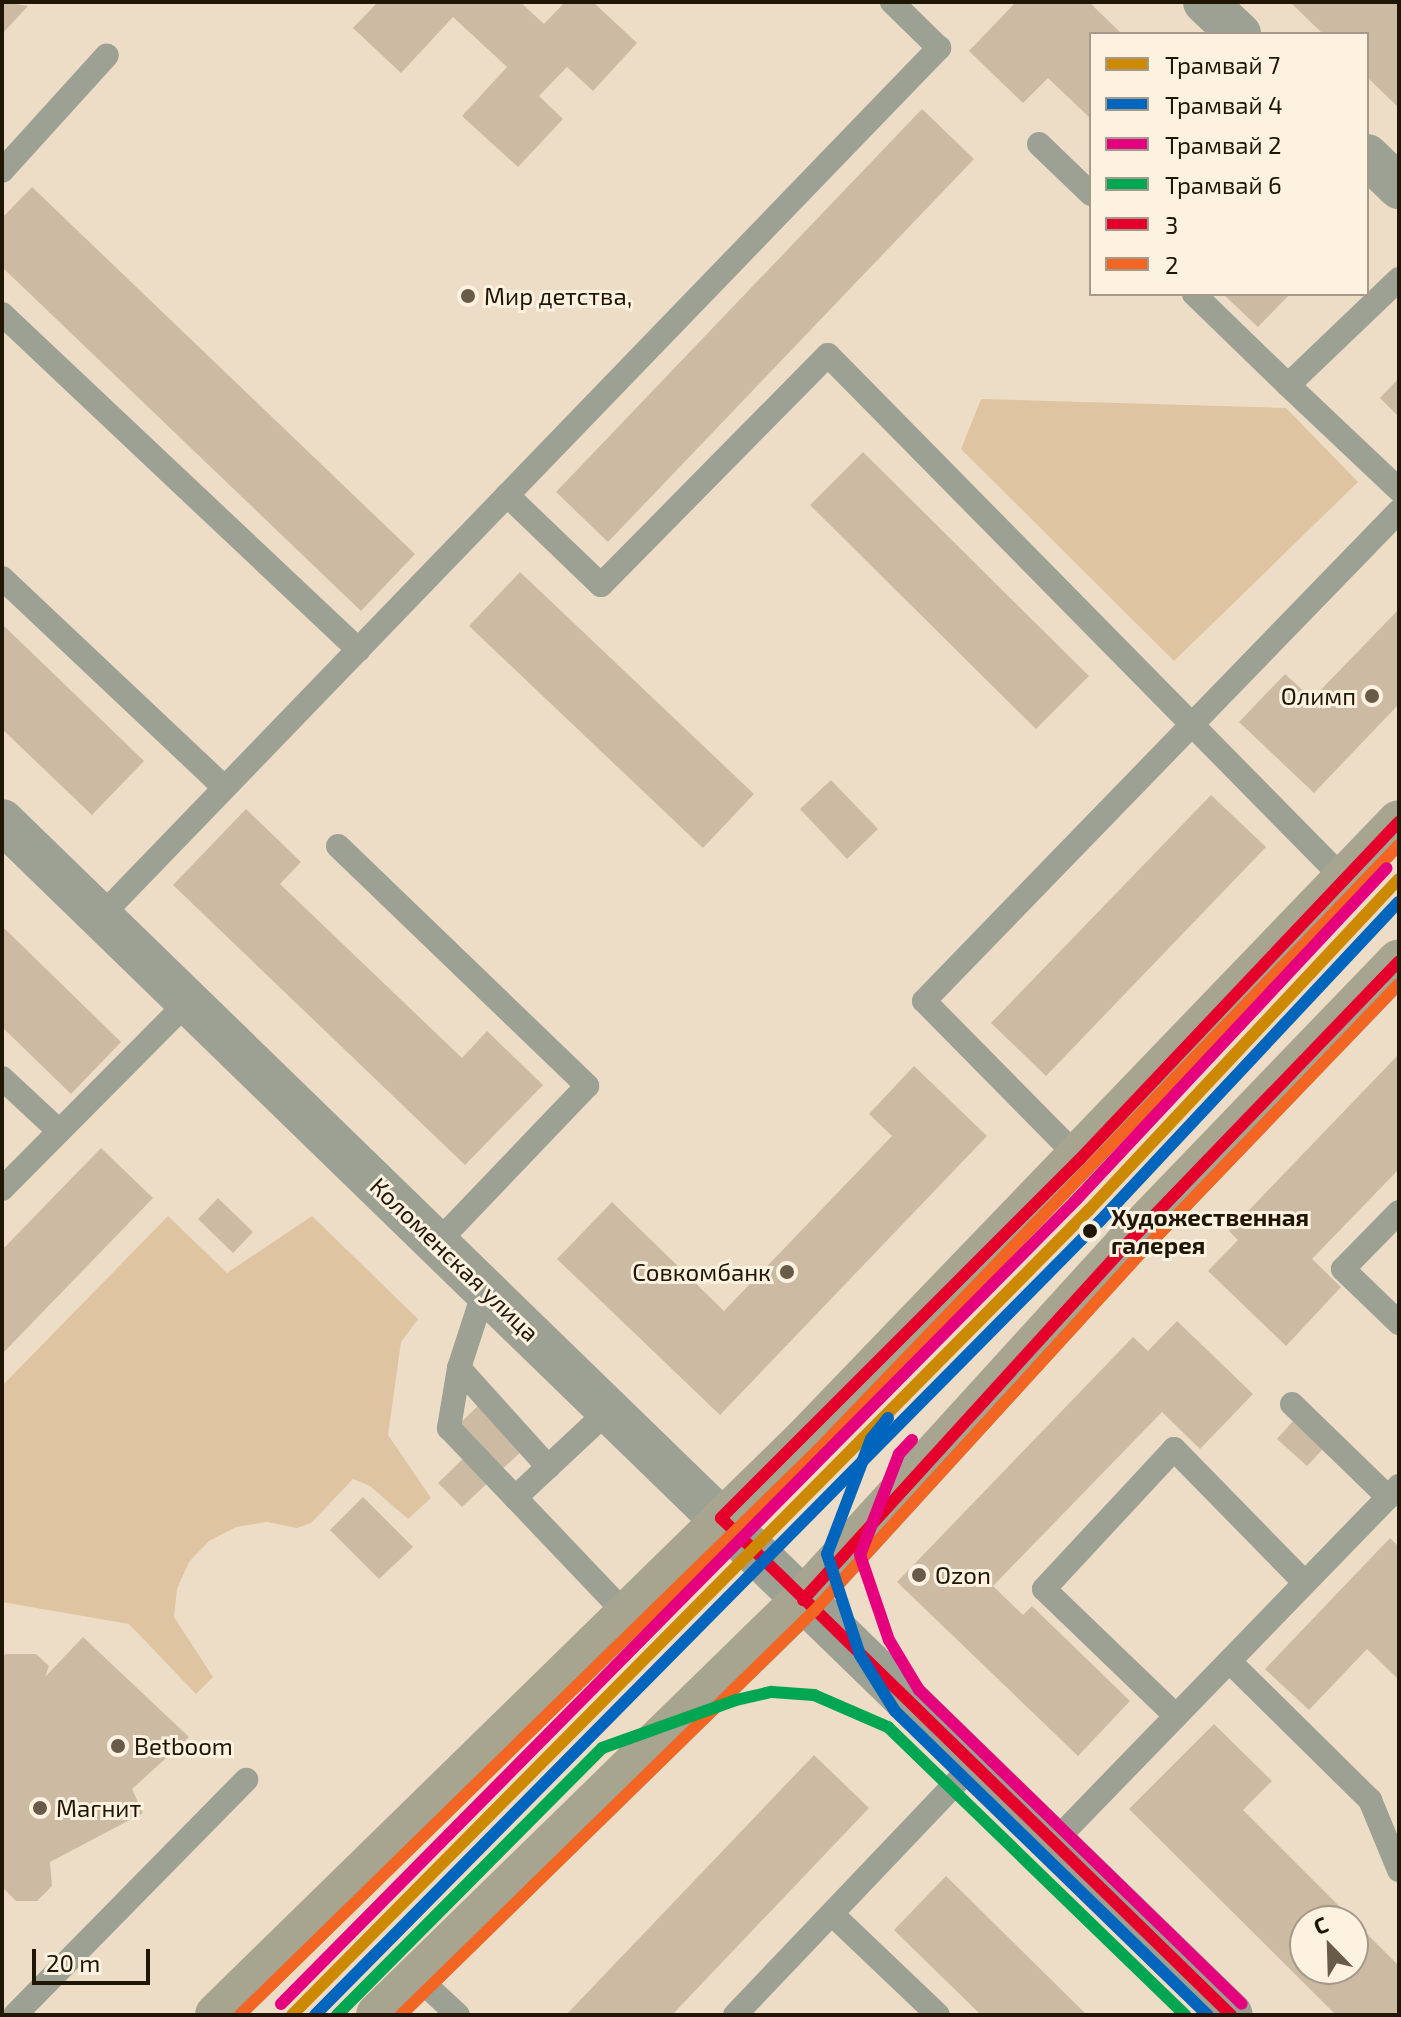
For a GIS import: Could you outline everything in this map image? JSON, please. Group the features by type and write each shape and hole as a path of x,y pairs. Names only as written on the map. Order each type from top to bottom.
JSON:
{"highway":[{"path":"217,2015 1080,1159 1399,822"},
{"path":"378,2015 803,1600 1125,1246 1399,961"}],"street":[{"path":"1205,2 1237,32"},
{"path":"1369,158 1399,187"},
{"name":"Коломенская улица","path":"2,821 190,1000 972,1766 1231,2015"}],"lane":[{"path":"101,916 939,48 892,2"},
{"path":"2,171 107,55"},
{"path":"1039,144 1089,192"},
{"path":"1288,385 1399,279"},
{"path":"1196,296 1399,490"},
{"path":"2,314 359,650"},
{"path":"507,495 601,585 828,355 1345,880"},
{"path":"1080,1159 924,1001 1189,724 1399,511"},
{"path":"2,578 224,787"},
{"path":"338,846 587,1086 437,1243"},
{"path":"2,1189 190,1000"},
{"path":"2,1078 59,1131"},
{"path":"1399,1212 1343,1269 1399,1323"},
{"path":"485,1288 459,1368 449,1428 624,1612"},
{"path":"459,1368 548,1467"},
{"path":"1054,1842 1394,1491 1292,1404"},
{"path":"515,1498 610,1409"},
{"path":"1176,1716 1044,1589 1174,1449 1305,1583"},
{"path":"1230,1662 1370,1800 1399,1870"},
{"path":"735,2015 972,1766"},
{"path":"15,2015 246,1780"},
{"path":"832,1914 938,2015"},
{"path":"416,1976 458,2015"}],"shaded area":[{"path":"981,399 1286,408 1358,482 1174,661 961,449"},
{"path":"168,1216 227,1273 312,1216 418,1319 401,1342 388,1435 431,1498 408,1519 370,1486 353,1479 311,1523 297,1528 267,1522 236,1527 209,1541 189,1562 177,1589 174,1617 213,1677 196,1694 129,1624 2,1602 2,1386"}],"building":[{"path":"2,2 28,6 2,34"},
{"path":"378,2 520,2 544,24 565,2 593,2 637,43 593,91 567,67 539,96 563,119 518,167 462,116 507,67 453,17 401,73 353,28"},
{"path":"1016,2 1089,2 1120,32 1089,32 1089,117 1048,78 1023,103 969,51"},
{"path":"1290,2 1399,2 1399,108 1369,79 1369,32 1321,32"},
{"path":"922,109 974,159 608,542 556,492"},
{"path":"32,187 415,554 361,611 2,267 2,218"},
{"path":"1225,296 1288,296 1258,327"},
{"path":"1399,378 1399,417 1380,398"},
{"path":"863,452 1089,676 1036,729 810,505"},
{"path":"520,572 754,794 703,848 469,626"},
{"path":"1399,609 1399,704 1314,793 1239,722 1285,674 1312,699"},
{"path":"2,624 144,761 92,815 2,729"},
{"path":"831,780 878,829 847,859 800,809"},
{"path":"1211,795 1266,847 1046,1076 991,1023"},
{"path":"246,809 301,862 280,884 462,1058 487,1031 543,1085 465,1165 173,885"},
{"path":"2,926 121,1042 71,1094 2,1027"},
{"path":"1399,1054 1399,1169 1312,1259 1341,1287 1286,1346 1208,1271 1238,1240 1229,1231"},
{"path":"914,1066 987,1136 720,1415 557,1259 612,1202 724,1311 892,1136 869,1114"},
{"path":"101,1148 153,1198 2,1354 2,1250"},
{"path":"218,1198 253,1232 233,1253 198,1219"},
{"path":"1177,1321 1253,1394 1200,1449 1162,1412 993,1586 1023,1615 1032,1606 1130,1701 1078,1756 897,1582 1133,1337 1148,1351"},
{"path":"481,1403 524,1449 462,1507 438,1483 474,1448 455,1428"},
{"path":"1293,1421 1324,1448 1307,1466 1277,1439"},
{"path":"363,1497 413,1547 379,1579 330,1530"},
{"path":"1390,1538 1399,1547 1399,1680 1367,1649 1309,1710 1265,1669"},
{"path":"83,1637 189,1737 132,1789 143,1813 50,1862 52,1886 37,1901 16,1901 2,1887 2,1658 6,1654 36,1654 49,1666 45,1677"},
{"path":"1214,1724 1272,1781 1243,1810 1338,1905 1289,1905 1289,1968 1129,1809"},
{"path":"814,1755 869,1808 672,2015 566,2015"},
{"path":"946,1876 1087,2015 981,2015 894,1930"},
{"path":"1369,1936 1399,1966 1399,2015 1336,2015 1306,1985 1369,1985"}],"tram line":[{"name":"2","path":"281,2004 1077,1199 1387,868"},
{"name":"7","path":"292,2015 1089,1210 1399,879"},
{"name":"4","path":"315,2015 1100,1221 1399,902"},
{"name":"4","path":"888,1418 871,1439 827,1554 860,1655 895,1711 1208,2015"},
{"name":"2","path":"912,1440 899,1454 860,1555 889,1640 919,1690 1242,2004"},
{"name":"6","path":"337,2015 602,1748 736,1700 772,1692 814,1695 888,1727 1185,2015"}],"transit line":[{"name":"3","path":"1231,2015 721,1518 1080,1159 1399,822"},
{"name":"2","path":"240,2015 817,1451 1399,845"},
{"name":"3","path":"803,1600 1125,1246 1399,961"},
{"name":"2","path":"401,2015 814,1611 1137,1257 1399,984"}],"place":[{"name":"Мир детства,","path":"468,296"},
{"name":"Олимп","path":"1372,696"},
{"name":"Художественная галерея","path":"1090,1231"},
{"name":"Совкомбанк","path":"787,1272"},
{"name":"Ozon","path":"919,1575"},
{"name":"Betboom","path":"118,1746"},
{"name":"Магнит","path":"40,1808"}]}
